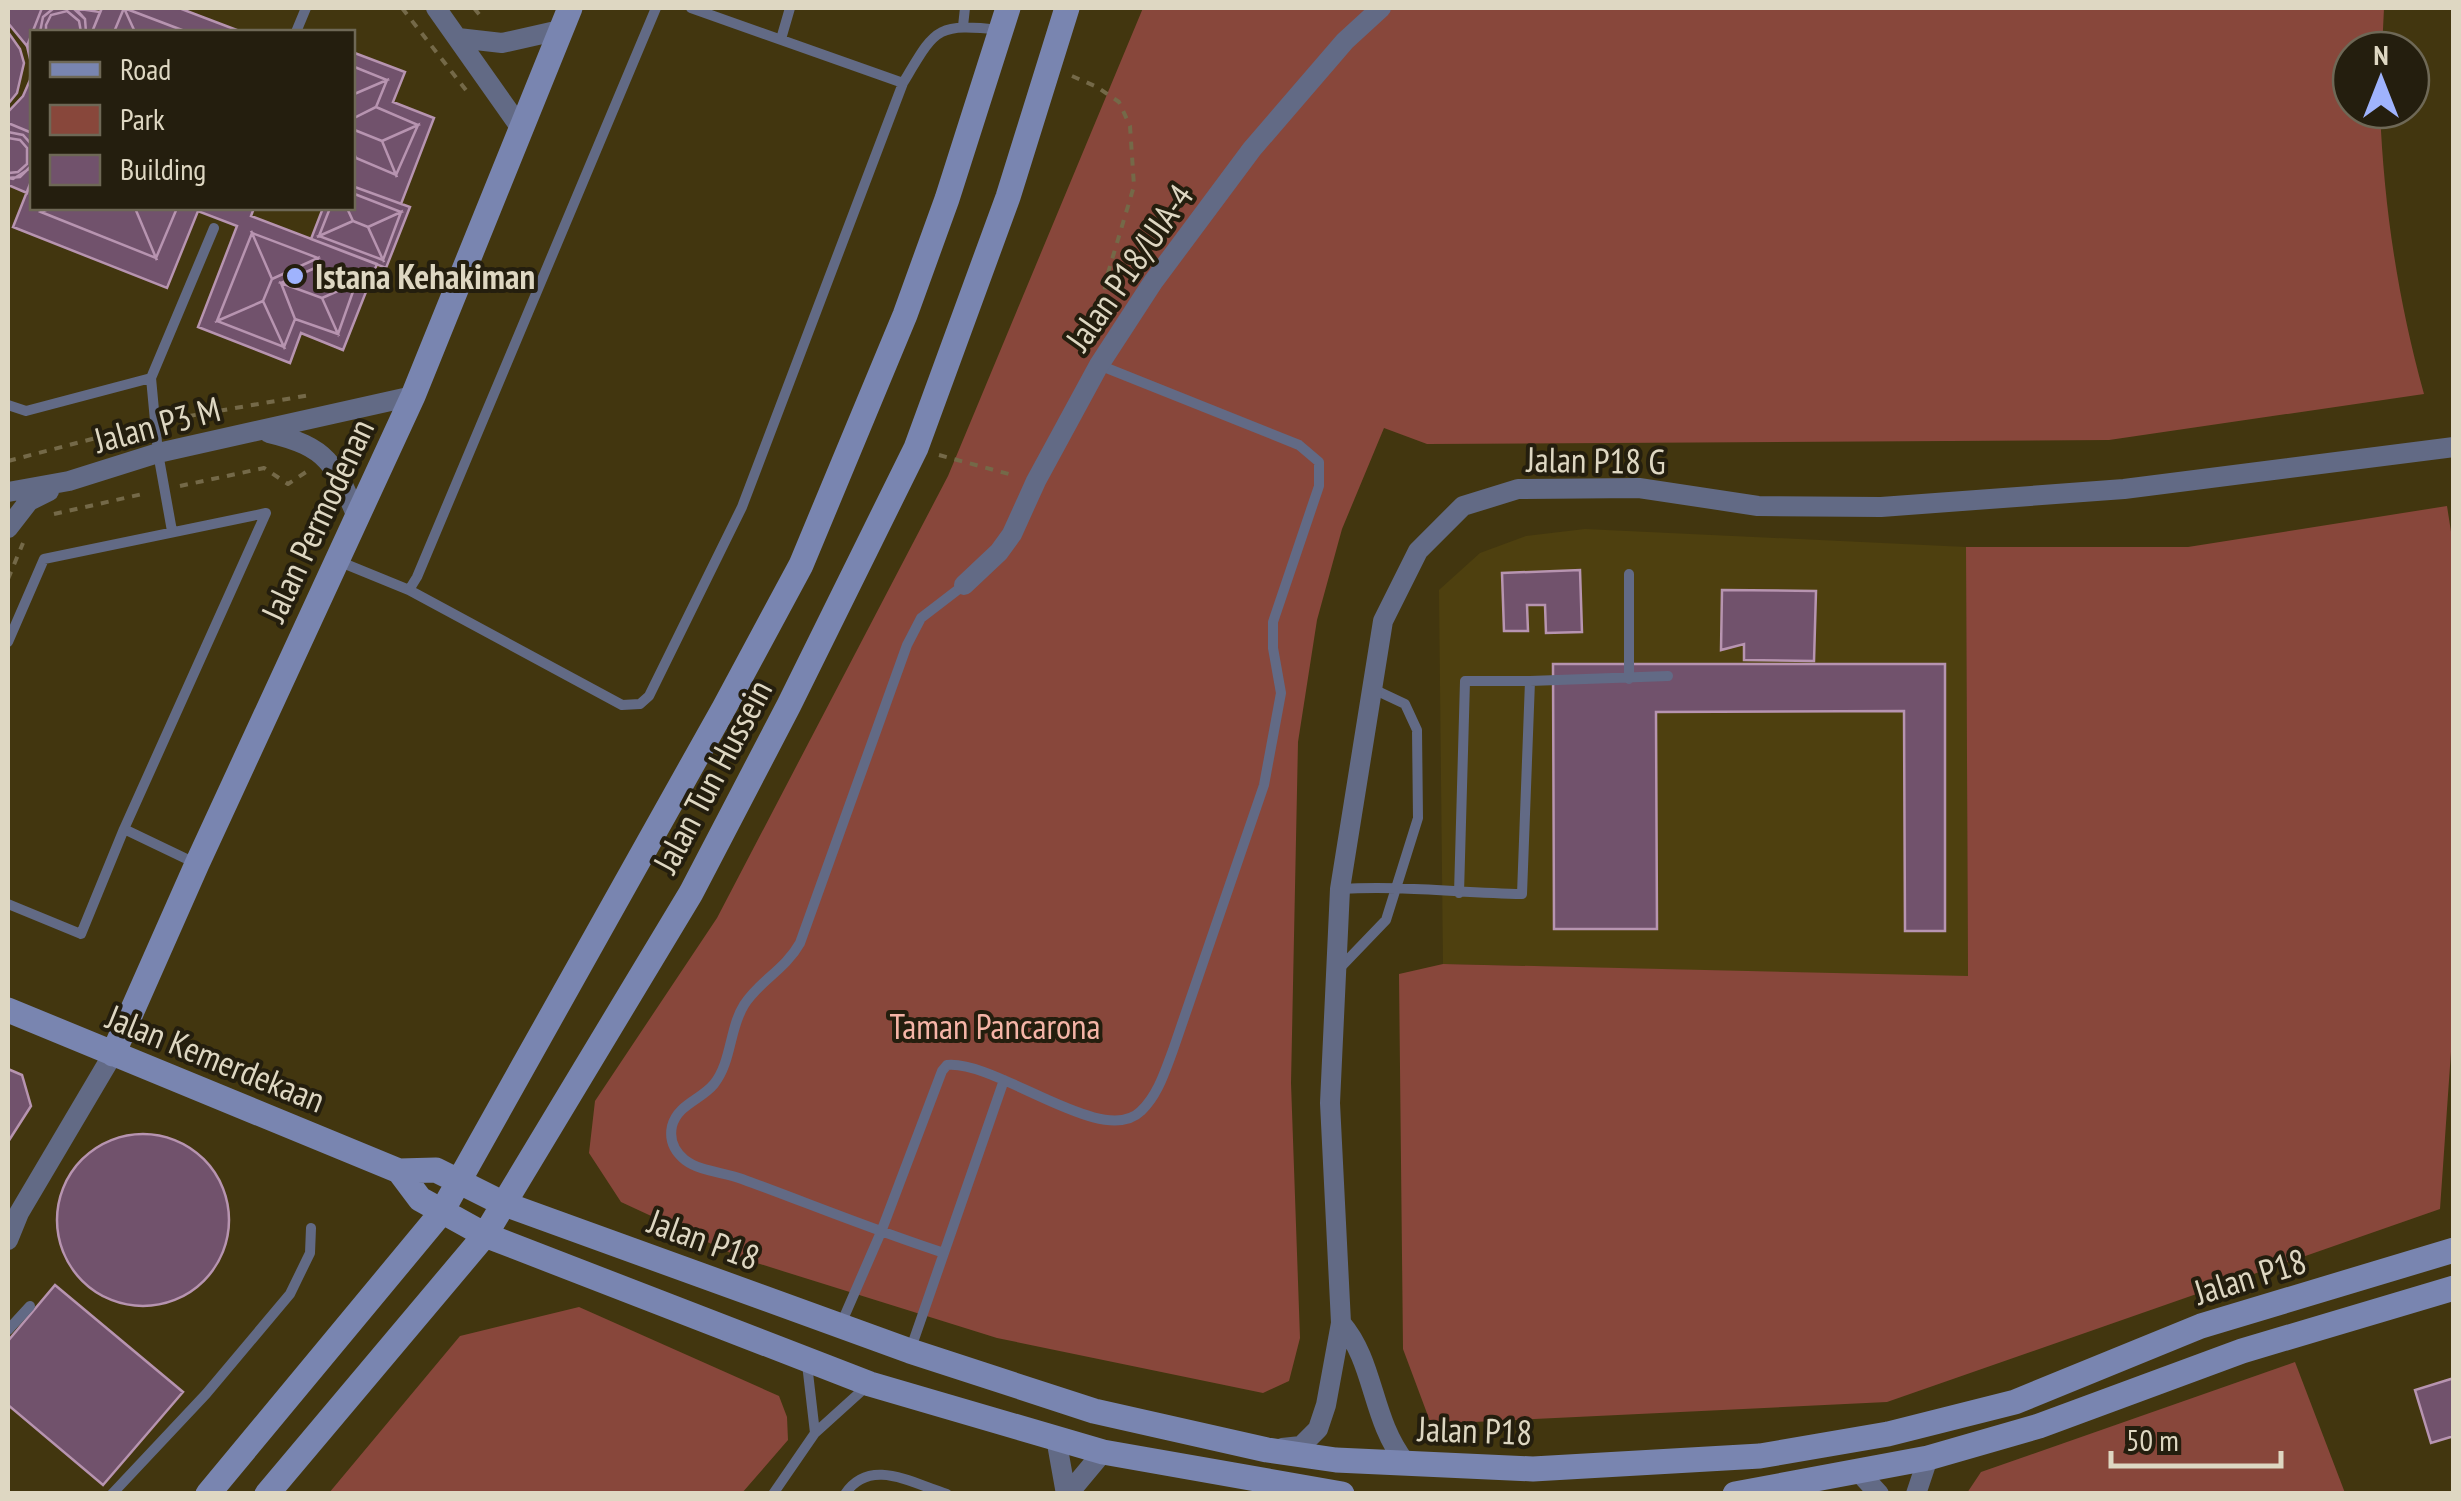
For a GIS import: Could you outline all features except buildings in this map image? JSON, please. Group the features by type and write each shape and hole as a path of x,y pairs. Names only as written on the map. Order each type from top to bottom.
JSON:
{"street":[{"name":"Jalan Tun Hussein","path":"267,1494 486,1235 691,893 789,706 916,448 1008,197 1067,8"},
{"name":"Jalan P18/UIA-4","path":"964,585 1012,534 1098,365 1153,282 1252,149 1380,8"},
{"path":"439,9 520,127"},
{"path":"458,38 502,43 565,19"},
{"name":"Jalan Permodenan","path":"113,1054 196,864 413,396 565,19"},
{"name":"Jalan Tun Hussein","path":"208,1494 441,1212 801,565 905,315 1005,19"},
{"name":"Jalan P3 M","path":"8,492 69,481 158,453 413,396"},
{"name":"Jalan P3 M","path":"262,431 316,450 338,472 357,517"},
{"name":"Jalan P18 G","path":"1267,1450 1301,1446 1318,1429 1341,1322 1330,1104 1340,889 1383,621 1418,551 1463,506 1518,489 1639,488 1758,506 1881,507 2124,489 2454,447"},
{"name":"Jalan P3 M","path":"8,528 28,501 69,481"},
{"name":"Jalan Kemerdekaan","path":"8,1010 399,1171 436,1170 459,1182"},
{"path":"8,1240 19,1212 113,1054"},
{"name":"Jalan Kemerdekaan","path":"399,1171 420,1200 486,1235"},
{"name":"Jalan P18","path":"459,1182 502,1203 910,1351 1094,1411 1267,1450 1336,1460 1533,1468 1760,1456 1888,1434 2015,1402 2201,1326 2453,1249"},
{"path":"486,1235 870,1384 1103,1452 1342,1494"},
{"name":"Jalan P18","path":"1735,1494 1928,1458 2039,1426 2242,1351 2454,1288"},
{"name":"Jalan P18 G","path":"1341,1322 1358,1348 1384,1432 1405,1462"},
{"path":"1056,1438 1067,1494"},
{"path":"1067,1494 1103,1452"},
{"path":"1916,1494 1928,1458"},
{"path":"1858,1471 1879,1494"}],"lane":[{"path":"408,590 417,578 656,8"},
{"path":"691,8 903,83"},
{"path":"781,40 790,8"},
{"path":"963,26 965,8"},
{"path":"337,560 408,590 622,705 640,704 649,696 742,507 903,83 929,40 944,29 1005,19"},
{"path":"172,531 158,453 151,378 214,228"},
{"path":"840,1325 947,1065 956,1064 1004,1080 1114,1122 1124,1122 1142,1110 1160,1083 1264,785 1281,693 1273,648 1274,622 1321,473 1318,462 1299,445 1098,365"},
{"path":"8,405 26,411 151,378"},
{"path":"8,642 44,559 266,513 124,828 81,934 8,904"},
{"path":"1628,679 1629,574"},
{"path":"944,1252 880,1232 730,1174 699,1168 676,1152 672,1142 678,1112 714,1084 726,1061 743,1006 789,962 800,944 913,632 922,618 964,585"},
{"path":"1459,892 1465,681 1668,676"},
{"path":"1340,889 1399,886 1522,894 1530,682"},
{"path":"1336,972 1386,920 1418,818 1417,730 1405,704 1370,688"},
{"path":"124,828 196,864"},
{"path":"910,1351 1004,1080"},
{"path":"112,1494 206,1394 290,1294 310,1252 311,1228"},
{"path":"8,1330 30,1306"},
{"path":"807,1360 815,1433"},
{"path":"772,1494 815,1433 870,1384"},
{"path":"846,1494 854,1480 875,1472 922,1490 947,1494"}],"path":[{"path":"1049,68 1098,87 1119,102 1130,126 1134,186 1100,305 1095,337 1098,365"},
{"path":"8,461 155,422 312,394"},
{"path":"951,459 1036,481"}],"shaded area":[{"path":"1585,529 1966,547 1968,977 1443,964 1439,590 1480,553 1526,536"}],"green space":[{"name":"Taman Pancarona","path":"1143,8 2384,8 2383,30 2331,30 2331,130 2381,130 2394,254 2424,394 2109,440 1427,444 1384,428 1342,529 1317,620 1298,742 1291,1083 1300,1338 1289,1381 1263,1393 997,1338 744,1259 621,1202 589,1153 595,1101 717,918 948,476"},
{"path":"2447,506 2454,551 2454,1009 2440,1209 1887,1402 1431,1424 1403,1349 1399,974 1443,964 1968,976 1966,547 2188,547"},
{"path":"579,1307 779,1396 787,1417 788,1440 742,1493 329,1493 460,1336"},
{"path":"2295,1362 2345,1493 1967,1493 1981,1472"}],"place":[{"name":"Istana Kehakiman","path":"295,276"}]}
